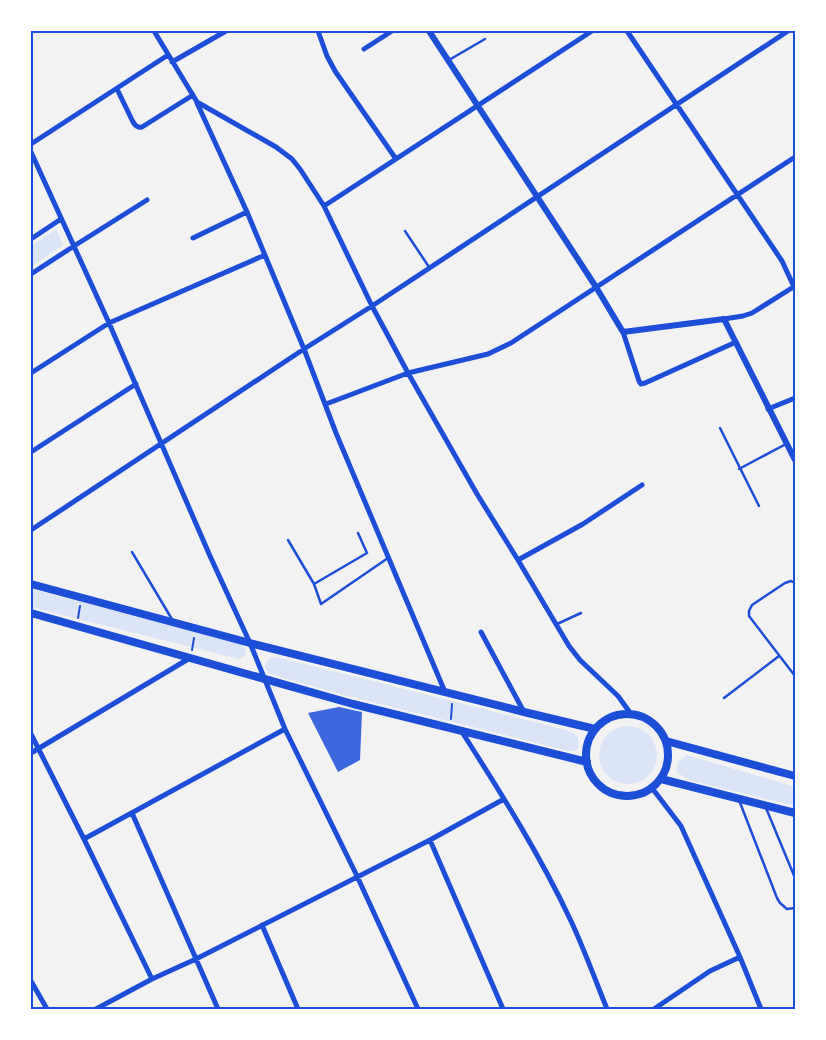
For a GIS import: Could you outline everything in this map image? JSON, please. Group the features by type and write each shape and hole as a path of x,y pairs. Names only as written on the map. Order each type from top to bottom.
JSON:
{"main road":[{"path":"31,584 250,643 595,729"},
{"path":"31,613 264,679 462,732 587,762"},
{"path":"618,714 631,714 642,716 653,722 661,730 666,741 669,757 665,772 652,788 630,796 618,795 598,783 591,773 586,753 590,736 605,720 618,714"},
{"path":"666,741 795,776"},
{"path":"661,779 795,813"}],"street":[{"path":"154,31 197,102 247,212 388,558 449,693"},
{"path":"172,62 226,31"},
{"path":"318,31 335,71 396,159"},
{"path":"364,49 392,31"},
{"path":"428,31 596,287 622,332 639,381 642,384 645,383 736,342"},
{"path":"324,206 592,31"},
{"path":"622,332 743,316 752,313 794,287 782,261 627,31"},
{"path":"31,530 788,31"},
{"path":"31,144 168,55"},
{"path":"117,89 132,122 139,127 193,95"},
{"path":"197,102 276,146 300,169 324,206 372,306 408,372 477,494 569,646 580,660 618,696 631,714"},
{"path":"31,152 136,384 250,643 285,729 357,876 418,1009"},
{"path":"326,404 408,372 488,354 512,344 736,194 795,157"},
{"path":"31,274 147,200"},
{"path":"193,238 247,212"},
{"path":"31,239 61,219"},
{"path":"31,373 109,323 265,255"},
{"path":"724,319 795,460"},
{"path":"31,452 136,384"},
{"path":"768,409 795,398"},
{"path":"518,560 583,524 642,485"},
{"path":"481,632 524,712"},
{"path":"31,753 190,658"},
{"path":"84,839 285,729"},
{"path":"462,732 504,799 571,921 607,1009"},
{"path":"31,734 152,979"},
{"path":"652,788 681,826 740,957 761,1009"},
{"path":"96,1009 430,840 504,799"},
{"path":"132,813 218,1009"},
{"path":"430,840 504,1009"},
{"path":"262,925 298,1009"},
{"path":"654,1009 710,971 740,957"},
{"path":"31,981 47,1009"}],"lane":[{"path":"448,61 485,39"},
{"path":"405,231 430,267"},
{"path":"720,428 759,506"},
{"path":"740,468 786,444"},
{"path":"314,584 367,553 358,533"},
{"path":"288,540 314,584 321,604 388,558"},
{"path":"132,552 174,622"},
{"path":"795,583 785,583 752,605 749,611 749,616 795,676"},
{"path":"557,624 581,613"},
{"path":"724,698 779,656"},
{"path":"739,799 777,898 788,909 795,908"},
{"path":"765,805 795,878"}],"path":[{"path":"76,625 81,598"},
{"path":"190,658 196,628"},
{"path":"449,693 450,728"}],"shaded area":[{"path":"56,229 63,245 31,267 31,246"},
{"path":"31,589 238,643 243,646 246,653 239,659 31,607"},
{"path":"271,657 562,729 578,736 579,748 569,751 348,696 270,674 265,666"},
{"path":"622,726 634,726 649,734 657,749 657,761 649,776 634,784 622,784 607,776 599,761 599,749 607,734"},
{"path":"687,755 789,785 795,788 795,806 688,780 677,772 678,762"}],"building":[{"path":"339,707 362,712 360,760 338,772 308,713"}]}
